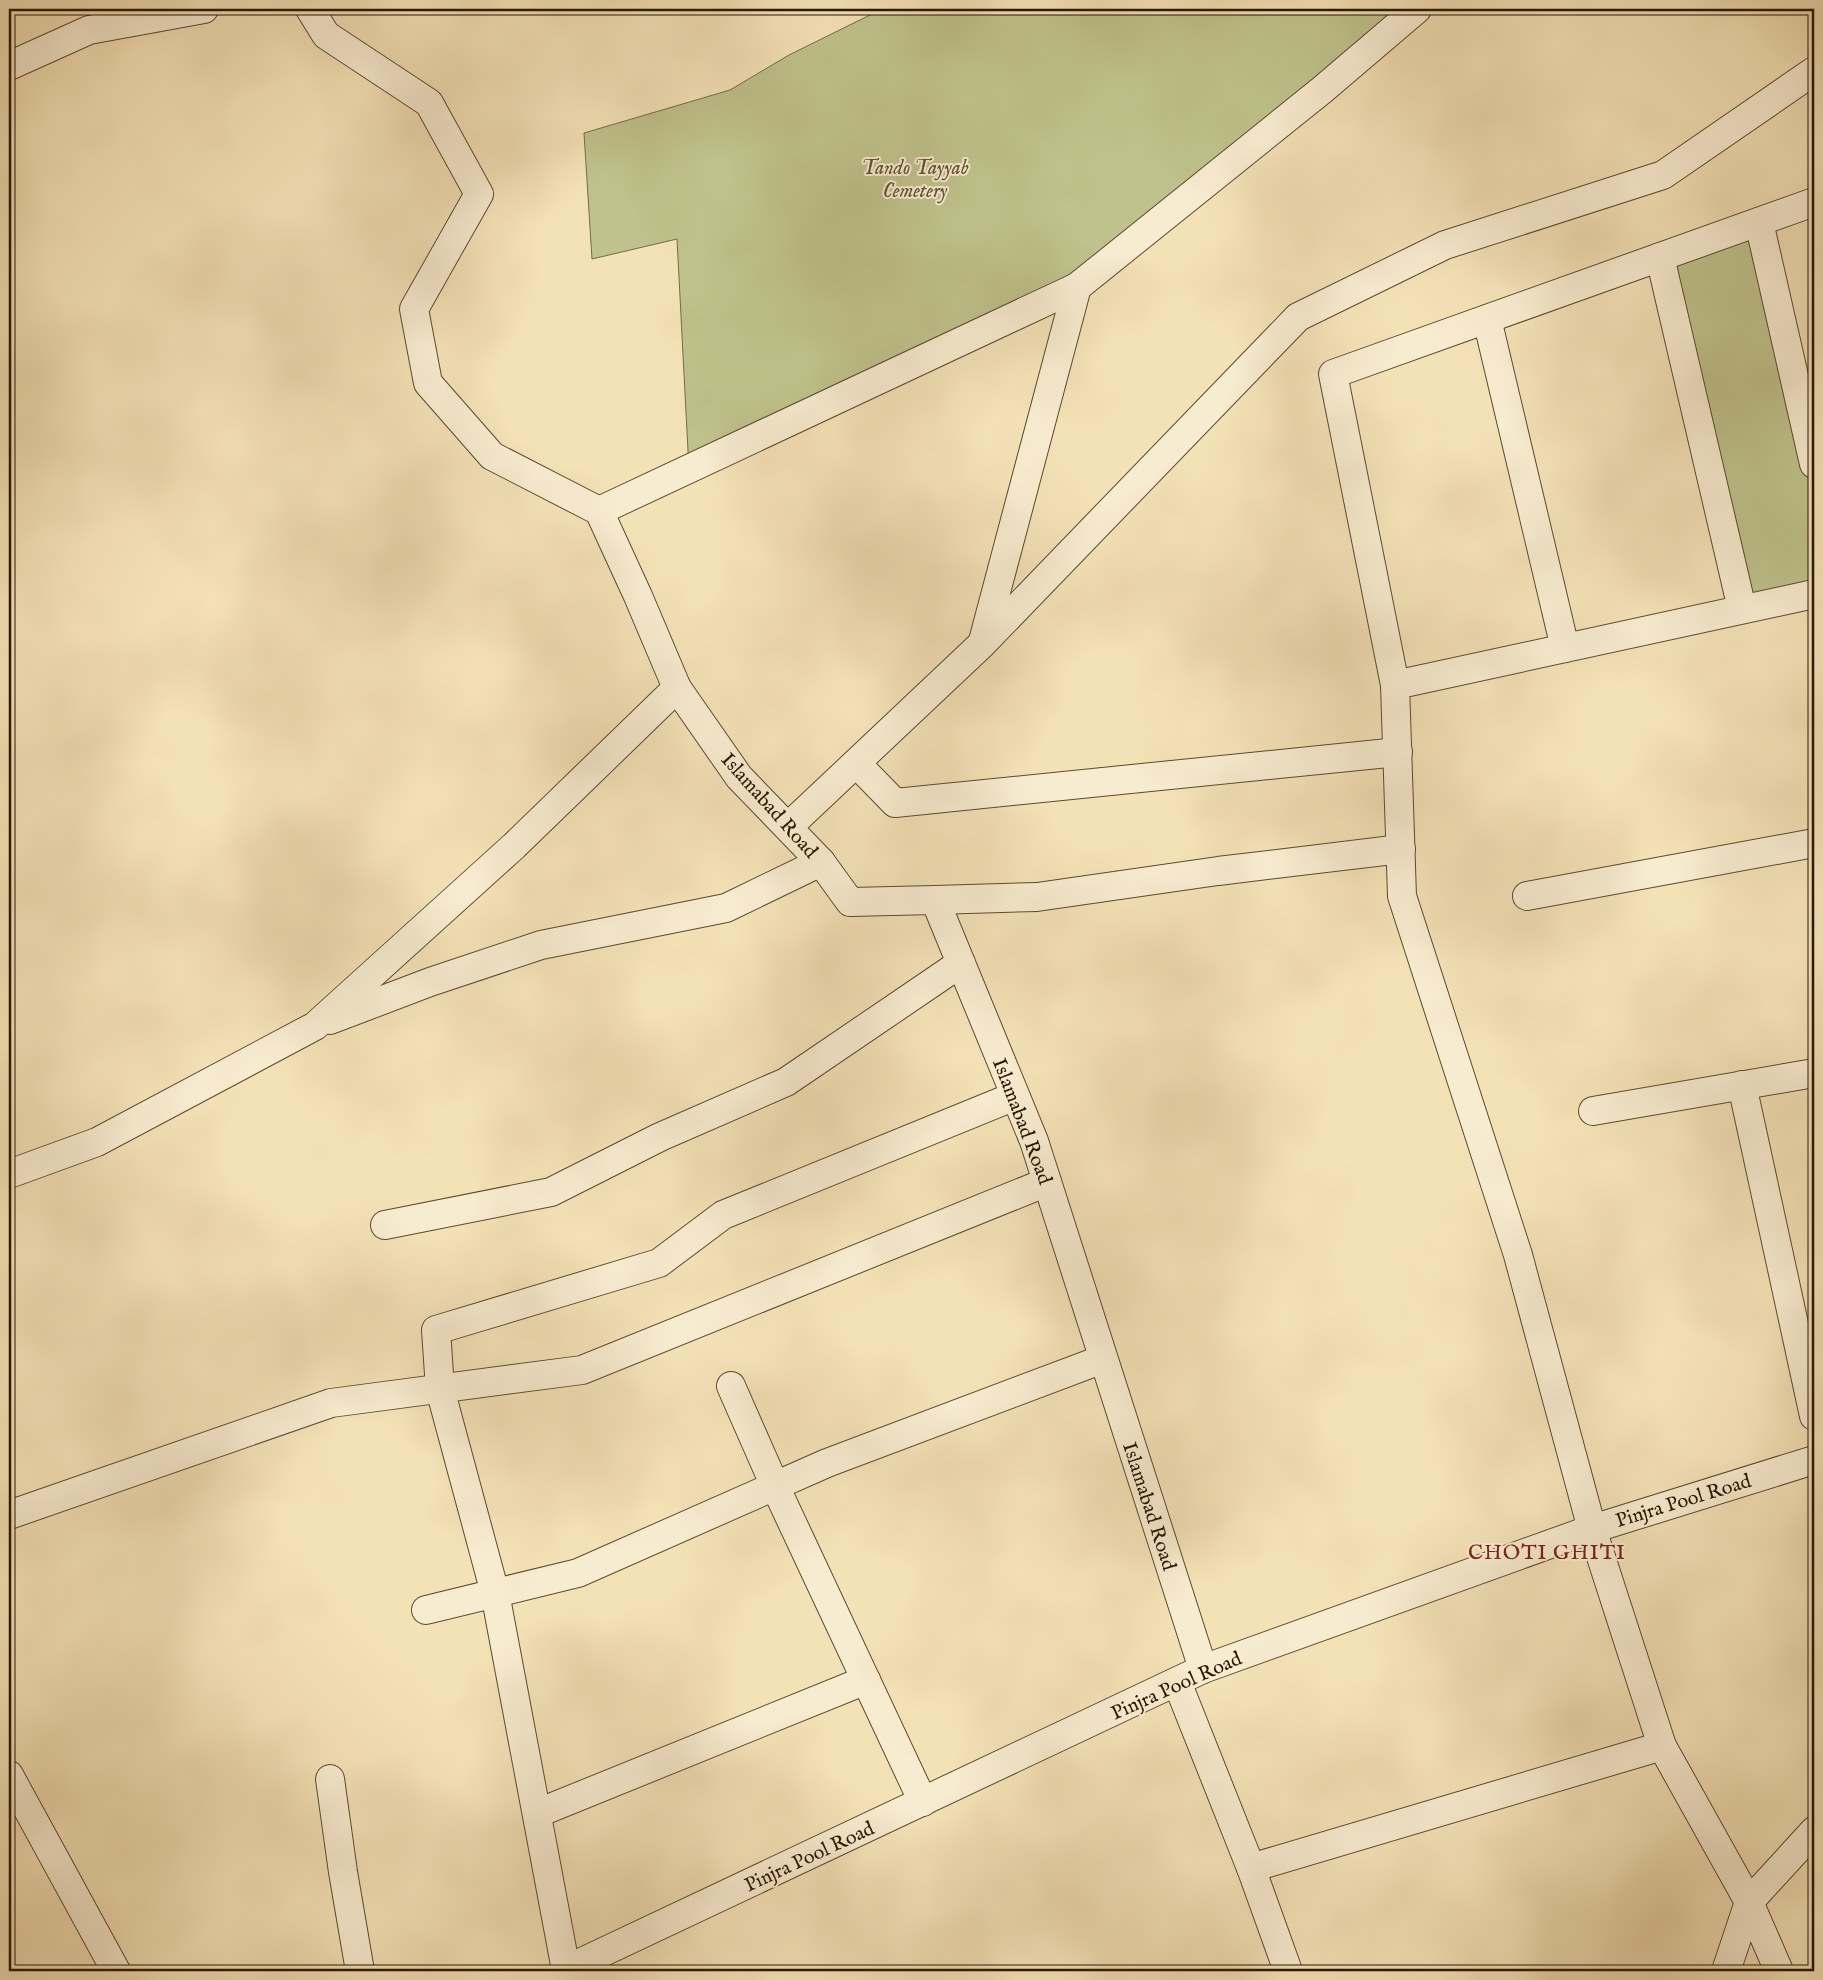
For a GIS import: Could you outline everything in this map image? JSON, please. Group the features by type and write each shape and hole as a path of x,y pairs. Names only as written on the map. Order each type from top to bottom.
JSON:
{"street":[{"path":"9,66 89,30 204,9"},
{"path":"310,9 326,35 429,103 479,194 414,309 428,383 492,456 599,511 1077,286 1322,90 1417,9"},
{"path":"788,826 982,644 1298,317 1445,245 1663,174 1814,71"},
{"path":"1779,1971 1749,1902 1662,1746 1592,1528 1518,1255 1402,896 1395,685 1333,374 1814,202"},
{"path":"1759,222 1814,464"},
{"path":"1660,257 1742,610"},
{"path":"982,644 1077,286"},
{"path":"1487,319 1566,648"},
{"name":"Islamabad Road","path":"599,511 677,688 739,777 821,862 850,902 936,900 1034,1141 1203,1669"},
{"path":"1395,685 1814,594"},
{"path":"315,1026 514,846 677,688"},
{"path":"856,763 895,803 1398,752"},
{"path":"1527,896 1814,843"},
{"path":"936,900 1037,897 1218,870 1401,849"},
{"path":"9,1174 97,1142 315,1026 430,982 542,945 726,908 821,862"},
{"path":"385,1225 551,1192 660,1137 786,1082 961,963"},
{"path":"1592,1111 1814,1073"},
{"path":"1742,1085 1814,1416"},
{"path":"565,1970 538,1812 495,1593 440,1389 436,1330 659,1263 723,1215 1015,1096"},
{"path":"9,1514 330,1403 582,1370 1047,1182"},
{"path":"426,1610 578,1574 827,1464 1103,1359"},
{"path":"731,1386 775,1486 923,1802"},
{"name":"Pinjra Pool Road","path":"565,1970 1203,1669 1592,1528 1814,1460"},
{"path":"538,1812 866,1680"},
{"path":"1177,1682 1251,1868 1288,1971"},
{"path":"1251,1868 1662,1746"},
{"path":"9,1775 116,1971"},
{"path":"330,1779 343,1872 360,1971"},
{"path":"1726,1971 1749,1902 1814,1831"}],"green space":[{"name":"Tando Tayyab Cemetery","path":"882,9 1413,9 1077,287 689,470 677,239 592,259 584,133 730,90 789,55"},
{"path":"1759,222 1814,464 1814,594 1742,609 1660,257"}],"district":[{"name":"CHOTI GHITI","path":"1547,1552"}]}
